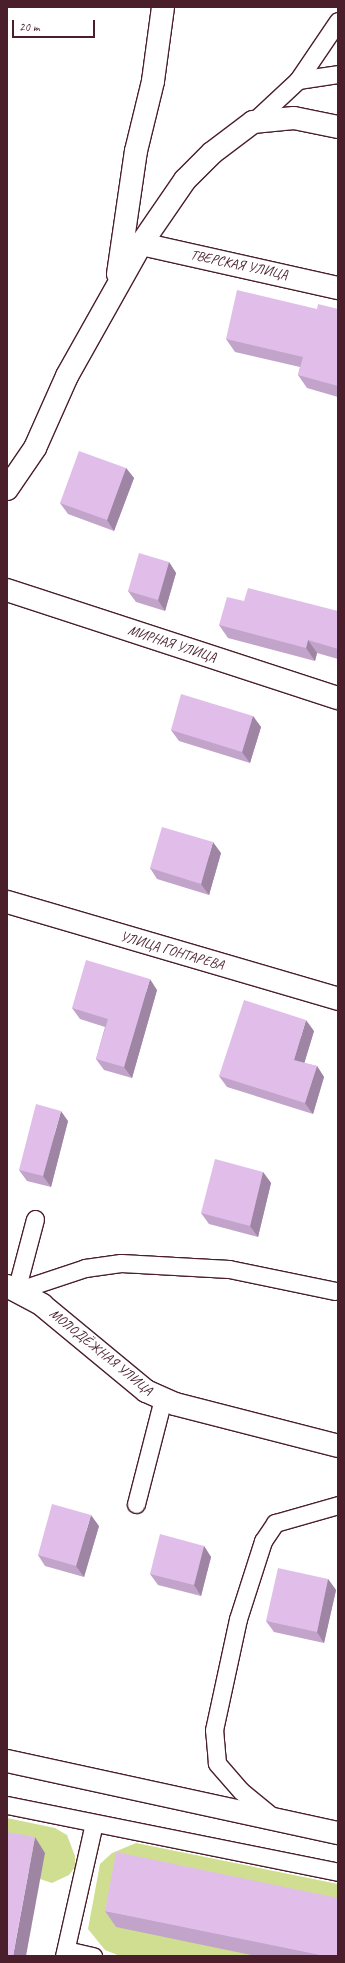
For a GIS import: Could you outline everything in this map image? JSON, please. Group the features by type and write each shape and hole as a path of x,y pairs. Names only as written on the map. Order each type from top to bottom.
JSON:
{"street":[{"path":"116,287 136,151 153,81 163,7"},
{"path":"7,489 35,448 67,376 116,287 141,244 185,180 212,153 253,122 294,118 338,127"},
{"name":"ТВЕРСКАЯ УЛИЦА","path":"141,244 338,288"},
{"name":"МИРНАЯ УЛИЦА","path":"7,590 338,698"},
{"name":"УЛИЦА ГОНТАРЕВА","path":"7,902 338,999"},
{"name":"МОЛОДЁЖНАЯ УЛИЦА","path":"12,1289 42,1305 146,1391 163,1399 338,1446"},
{"path":"7,1761 338,1833"}],"lane":[{"path":"253,122 298,80 338,21"},
{"path":"298,80 338,74"},
{"path":"12,1289 35,1219"},
{"path":"12,1289 85,1268 121,1262 229,1269 335,1291"},
{"path":"136,1504 163,1399"},
{"path":"274,1818 241,1791 217,1763 214,1730 238,1619 263,1541 276,1523 338,1505"},
{"path":"7,1805 338,1872"},
{"path":"94,1823 65,1953 94,1956"}],"green space":[{"path":"7,1818 55,1828 67,1835 75,1856 75,1867 69,1875 52,1883 40,1879 7,1846"},
{"path":"136,1843 338,1884 338,1956 120,1956 105,1950 88,1929 100,1864 112,1853"}],"building":[{"path":"237,290 317,309 318,304 338,309 338,386 298,375 303,357 226,339"},
{"path":"79,451 126,468 107,520 60,503"},
{"path":"139,553 169,562 158,600 128,591"},
{"path":"248,588 338,611 338,649 308,640 306,648 219,625 227,597 244,601"},
{"path":"181,694 253,716 242,752 171,730"},
{"path":"162,827 213,842 201,884 150,868"},
{"path":"86,960 150,979 124,1067 96,1059 108,1019 72,1008"},
{"path":"244,1000 306,1020 294,1060 317,1066 305,1103 219,1076"},
{"path":"36,1104 61,1111 43,1176 19,1170"},
{"path":"215,1159 263,1172 250,1226 201,1213"},
{"path":"52,1504 91,1515 76,1566 38,1555"},
{"path":"160,1534 204,1546 194,1585 150,1574"},
{"path":"278,1568 328,1579 317,1632 266,1621"},
{"path":"7,1832 35,1837 13,1956 7,1956"},
{"path":"116,1852 338,1898 338,1956 325,1956 105,1911"}]}
